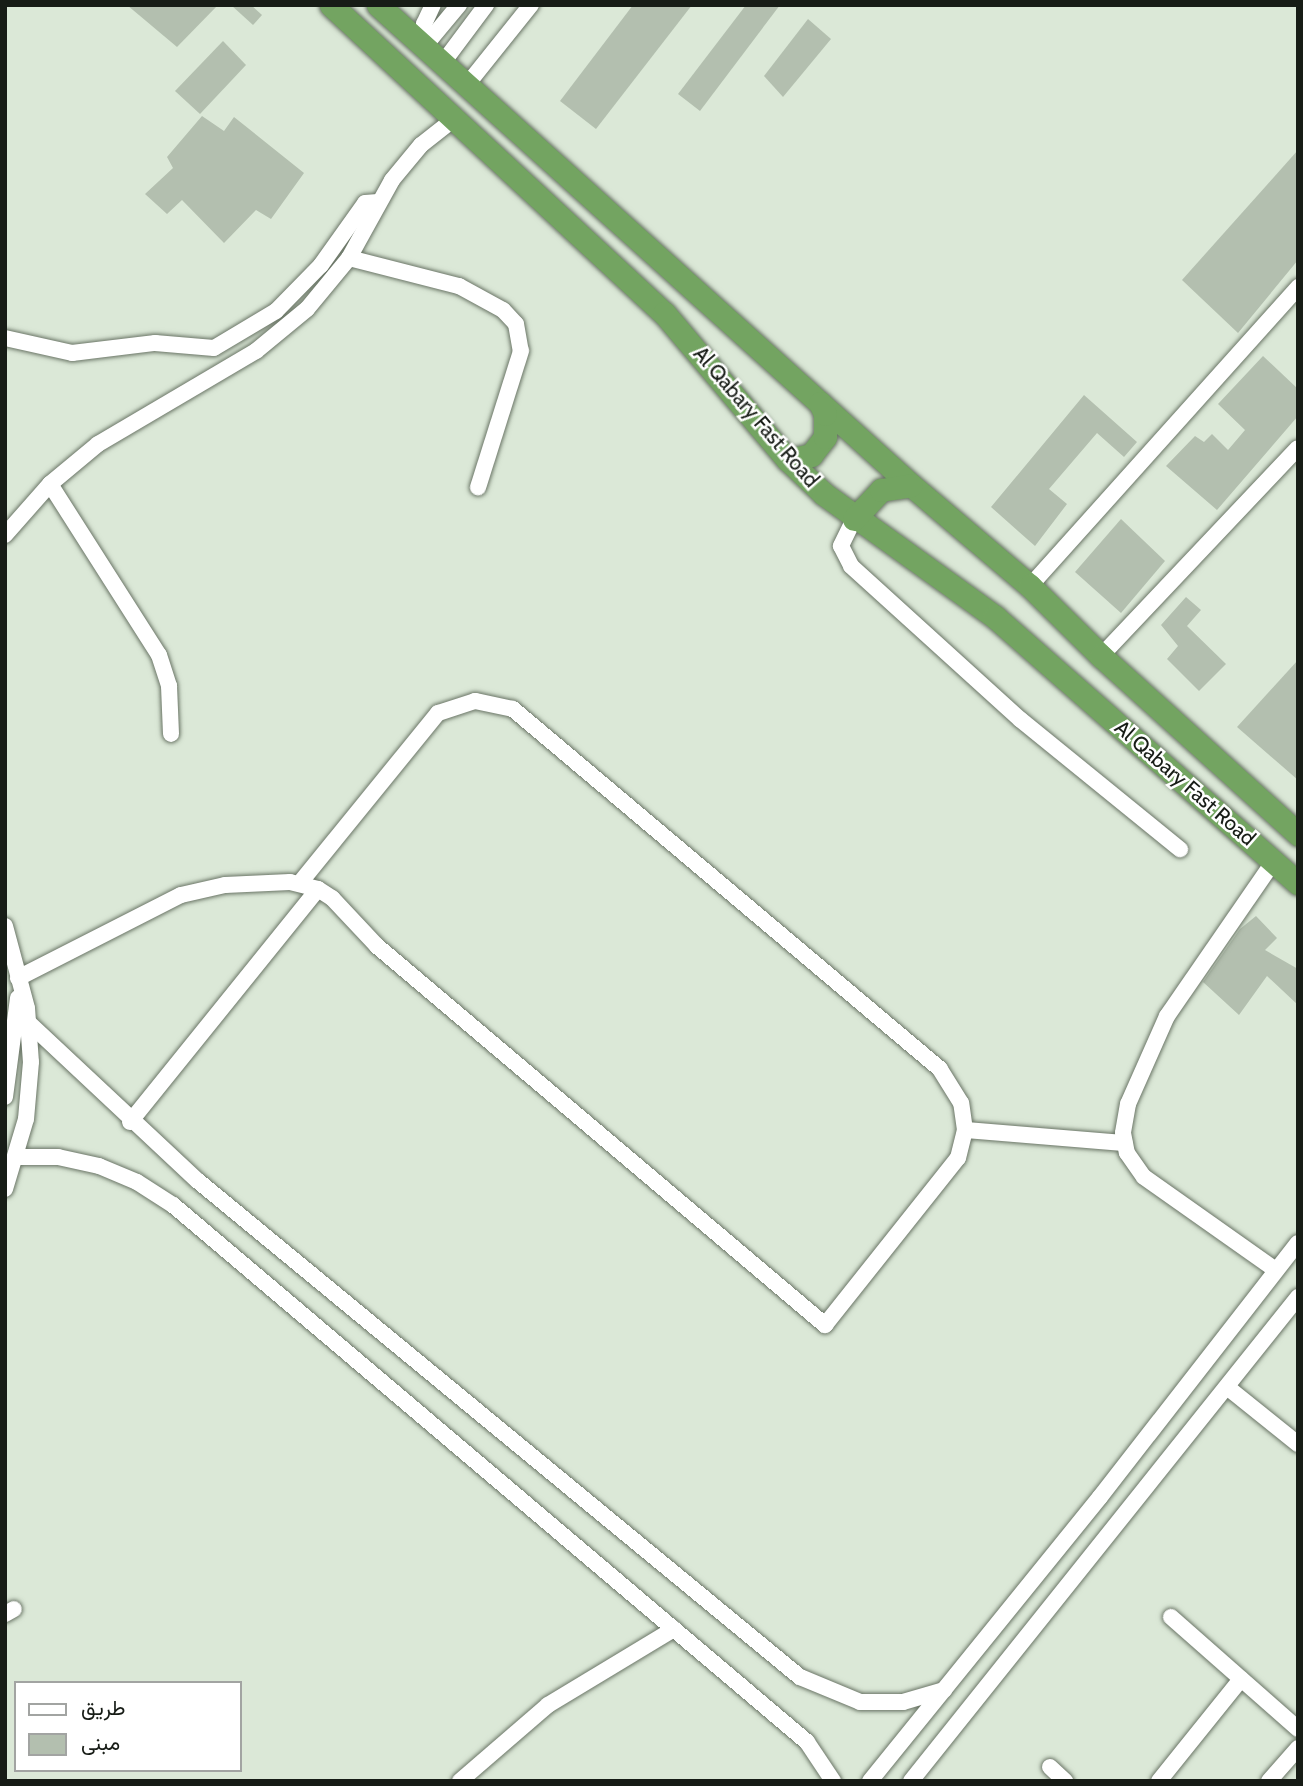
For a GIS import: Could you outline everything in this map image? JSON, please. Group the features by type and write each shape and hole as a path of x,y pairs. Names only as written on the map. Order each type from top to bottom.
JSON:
{"highway":[{"name":"Al Qabary Fast Road","path":"331,5 664,313 788,460 854,519 995,617 1298,883"},
{"name":"Al Qabary Fast Road","path":"378,5 911,485 1030,586 1101,656 1296,828"},
{"path":"788,460 811,455 825,437 825,414 820,403"},
{"path":"854,519 873,495 891,486 911,485"}],"street":[{"path":"424,47 424,24 433,5"},
{"path":"424,47 459,5"},
{"path":"442,64 486,5"},
{"path":"466,86 531,5"},
{"path":"5,535 50,484 98,443 283,331 349,258 378,202 406,161 454,119"},
{"path":"5,338 72,353 155,343 215,348 276,311 321,265 365,203 378,202"},
{"path":"349,258 459,286 503,310 516,324 521,351 478,487"},
{"path":"1030,586 1298,287"},
{"path":"1101,656 1298,448"},
{"path":"50,484 159,655 169,686 171,734"},
{"path":"854,519 841,546 851,566 1031,729 1180,849"},
{"path":"18,978 181,895 225,886 300,883 318,889 337,902 377,946 825,1325 948,1174 958,1158 965,1130 956,1091 940,1069 513,709 475,701 439,713 424,726 300,883"},
{"path":"1274,861 1167,1016 1125,1113 1124,1143 1144,1177 1276,1270"},
{"path":"130,1122 318,889"},
{"path":"5,926 29,1023 31,1081 17,1157 5,1189"},
{"path":"5,1097 14,1051 18,978"},
{"path":"29,1023 130,1122 800,1676 838,1696 870,1703 903,1702 944,1690"},
{"path":"965,1130 1124,1143"},
{"path":"17,1157 58,1157 99,1166 164,1199 807,1742 833,1781"},
{"path":"870,1781 1298,1243"},
{"path":"911,1781 1298,1297"},
{"path":"1227,1387 1298,1444"},
{"path":"1171,1617 1298,1729"},
{"path":"460,1781 548,1705 674,1629"},
{"path":"1159,1781 1241,1679"},
{"path":"1269,1781 1298,1748"},
{"path":"1049,1768 1065,1781"}],"building":[{"path":"127,5 218,5 177,47"},
{"path":"231,5 251,5 262,15 253,25"},
{"path":"633,5 692,5 596,129 560,101"},
{"path":"746,5 780,5 700,111 678,94"},
{"path":"808,19 831,39 783,97 764,76"},
{"path":"223,41 246,65 200,114 175,91"},
{"path":"202,116 224,131 234,117 304,173 271,219 256,210 224,243 182,200 167,214 145,194 173,168 167,157"},
{"path":"1298,150 1298,260 1238,333 1182,280"},
{"path":"1263,356 1298,389 1298,416 1217,510 1166,466 1195,436 1204,442 1212,434 1228,450 1245,430 1218,404"},
{"path":"1084,395 1137,442 1124,457 1097,433 1049,489 1067,504 1035,546 991,507"},
{"path":"1121,519 1165,561 1121,613 1075,572"},
{"path":"1186,597 1201,610 1187,626 1226,664 1199,691 1167,659 1178,646 1161,625"},
{"path":"1298,660 1298,780 1237,727"},
{"path":"1256,916 1277,938 1265,950 1298,969 1298,1005 1267,976 1239,1015 1203,982 1240,929"}]}
